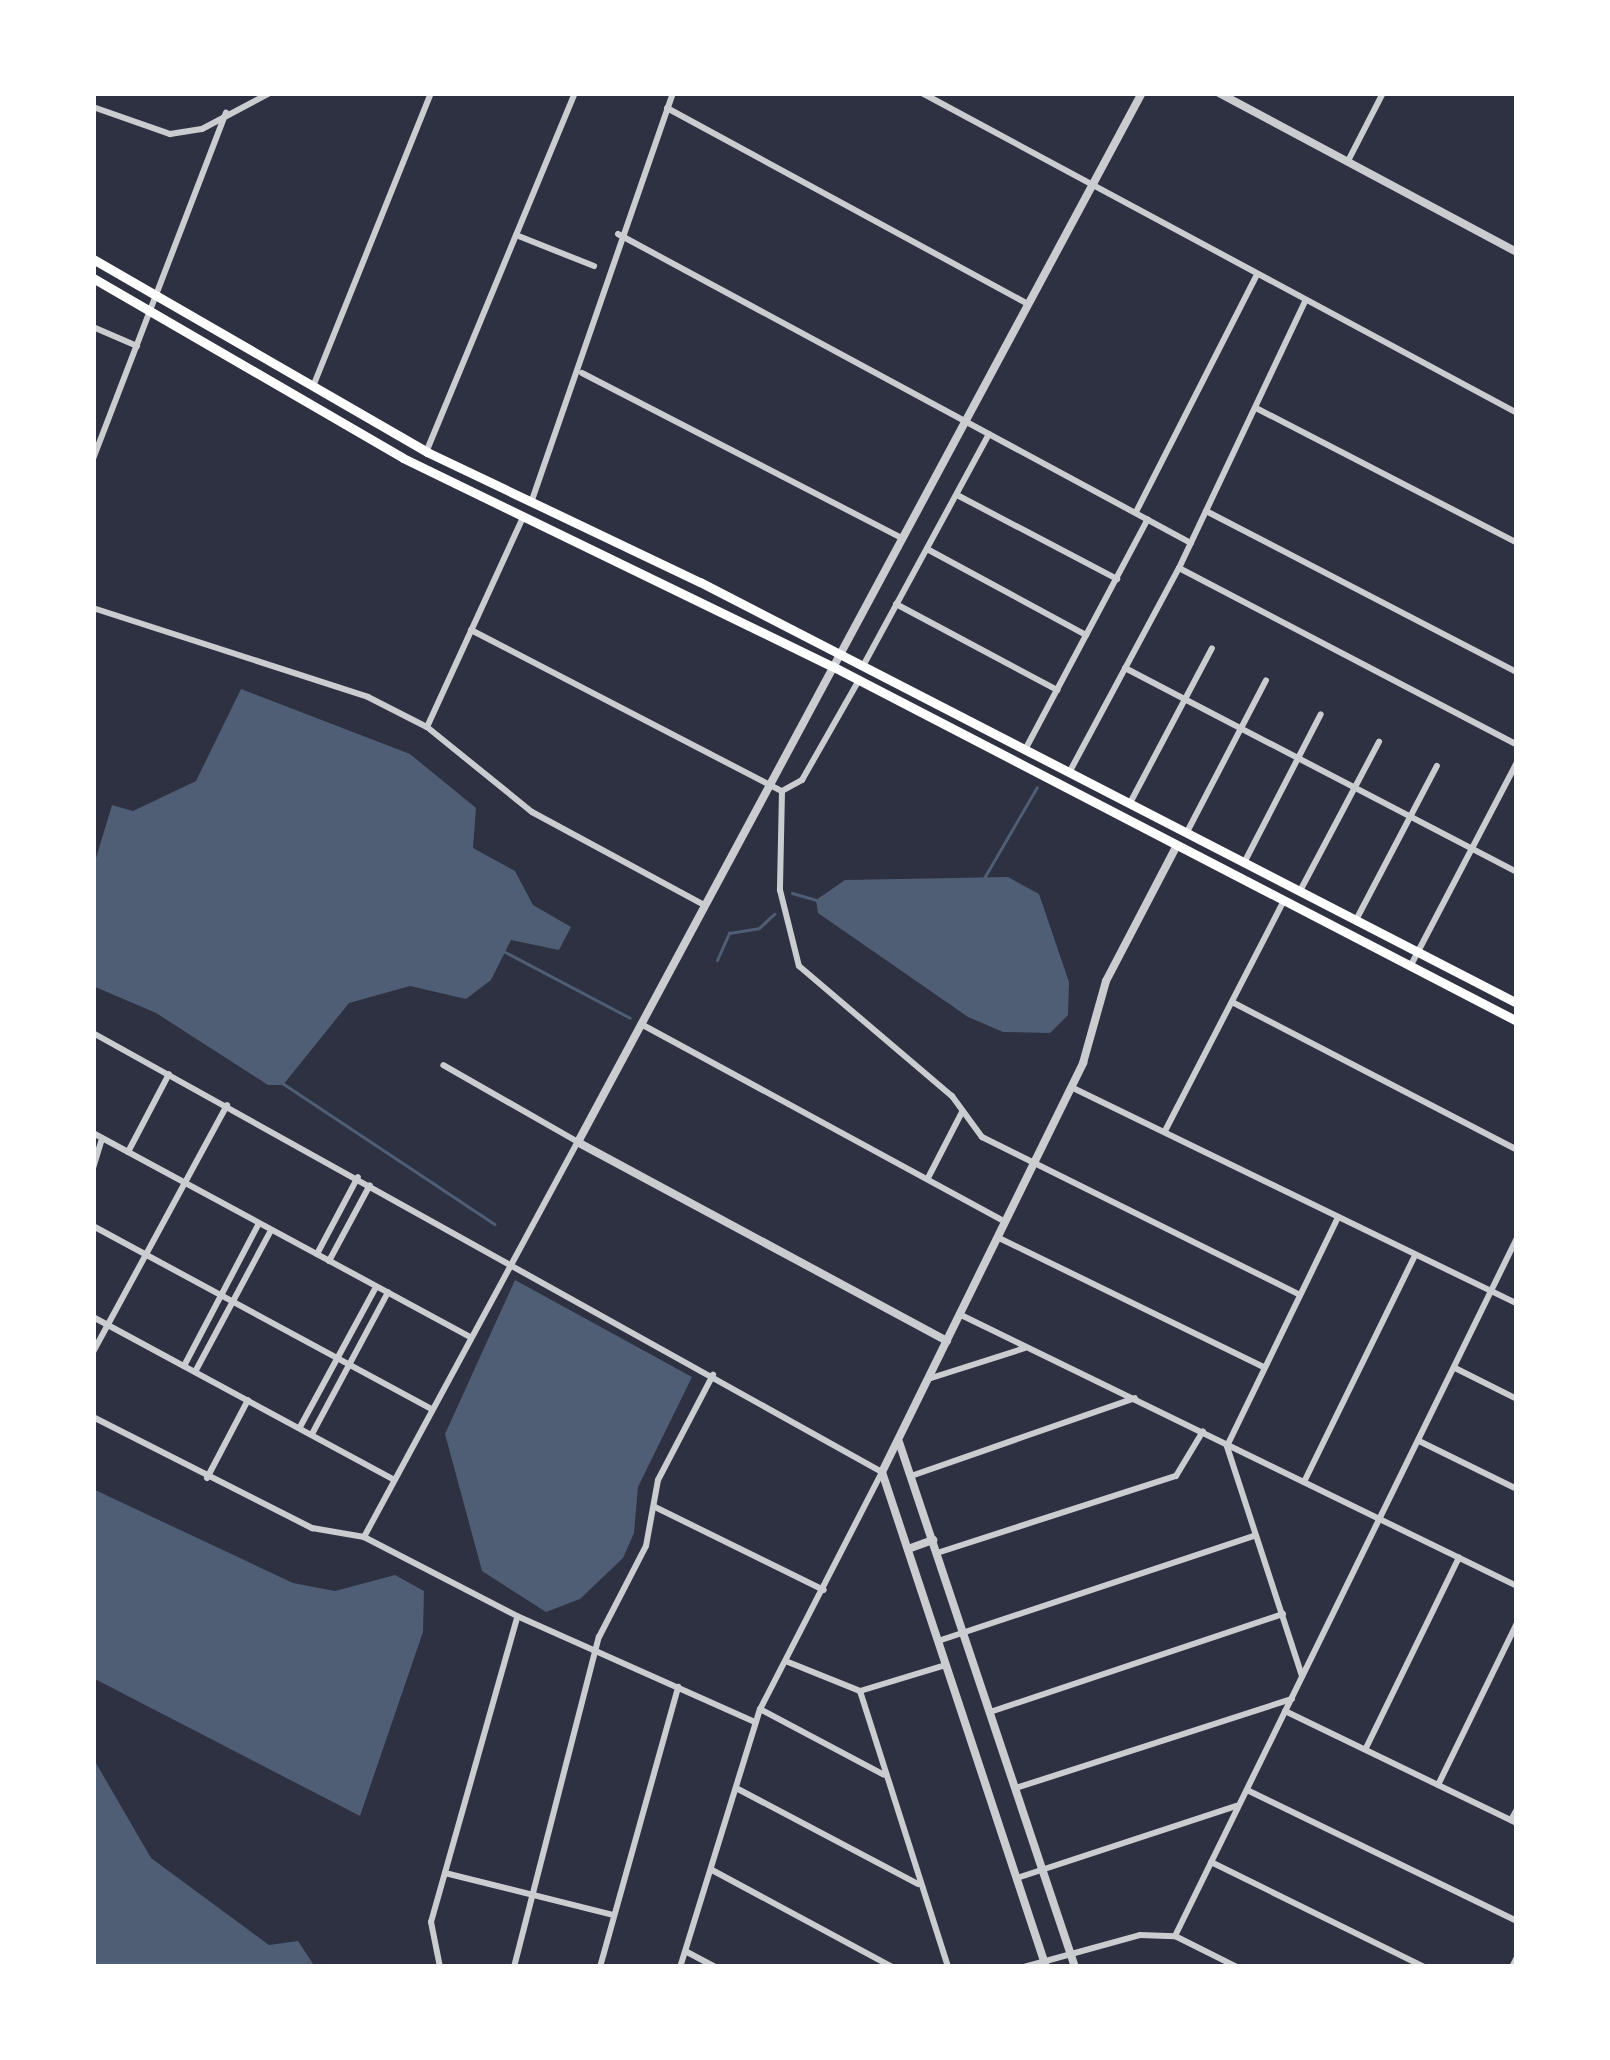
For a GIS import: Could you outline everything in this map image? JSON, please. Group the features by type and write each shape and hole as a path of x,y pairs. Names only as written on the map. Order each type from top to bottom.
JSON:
{"main road":[{"path":"93,260 427,452 1070,770 1517,1003"},
{"path":"93,278 403,458 832,666 1517,1021"},
{"path":"1019,762 1026,748"},
{"path":"1063,784 1070,770"}],"street":[{"path":"93,107 170,134 202,129 270,93"},
{"path":"314,384 430,93"},
{"path":"427,452 575,93"},
{"path":"532,500 582,373 618,235 673,93"},
{"path":"922,93 1517,412"},
{"path":"364,1537 1142,93"},
{"path":"1219,93 1517,252"},
{"path":"1348,161 1383,93"},
{"path":"667,108 1030,305"},
{"path":"93,459 226,113"},
{"path":"516,235 594,266"},
{"path":"618,235 1191,543"},
{"path":"1136,512 1256,276"},
{"path":"1070,770 1179,568 1305,302"},
{"path":"93,328 137,346"},
{"path":"582,373 902,538"},
{"path":"1256,408 1517,543"},
{"path":"863,666 989,434"},
{"path":"957,495 1117,579"},
{"path":"1206,511 1517,673"},
{"path":"427,727 524,514"},
{"path":"1026,748 1148,519"},
{"path":"927,548 1086,635"},
{"path":"1179,568 1517,745"},
{"path":"896,604 1057,690"},
{"path":"93,608 343,686 427,727 532,812 706,906"},
{"path":"471,630 765,789 782,791 802,780 859,680"},
{"path":"1130,802 1213,648"},
{"path":"1125,668 1517,872"},
{"path":"1187,832 1266,680"},
{"path":"1245,861 1322,714"},
{"path":"1300,891 1379,742"},
{"path":"1411,965 1517,762"},
{"path":"1355,920 1437,766"},
{"path":"782,791 781,898 809,980 962,1112 982,1137 1300,1295"},
{"path":"680,1967 760,1709 788,1662 1071,1088 1106,981 1177,845"},
{"path":"1165,1131 1284,900"},
{"path":"1232,1002 1517,1150"},
{"path":"641,1024 1005,1222"},
{"path":"93,1033 512,1261 882,1472 1045,1964"},
{"path":"443,1065 946,1340"},
{"path":"128,1152 169,1074"},
{"path":"1071,1088 1517,1304"},
{"path":"93,1352 226,1105"},
{"path":"928,1179 962,1112"},
{"path":"93,1133 470,1337"},
{"path":"93,1144 102,1138"},
{"path":"93,1168 102,1138"},
{"path":"317,1254 358,1177"},
{"path":"329,1261 371,1184"},
{"path":"1302,1677 1227,1446 1337,1219"},
{"path":"184,1366 259,1223"},
{"path":"93,1226 431,1409"},
{"path":"195,1372 271,1230"},
{"path":"997,1238 1264,1367"},
{"path":"1175,1936 1517,1238"},
{"path":"1304,1483 1414,1257"},
{"path":"300,1427 376,1287"},
{"path":"311,1434 388,1292"},
{"path":"959,1314 1517,1586"},
{"path":"93,1317 394,1480"},
{"path":"928,1379 1025,1348"},
{"path":"1455,1368 1517,1399"},
{"path":"514,1967 597,1652 646,1546 658,1480 713,1375"},
{"path":"911,1476 1136,1397"},
{"path":"206,1478 248,1400"},
{"path":"93,1417 312,1528 364,1537 517,1616 755,1722"},
{"path":"938,1553 1176,1476 1203,1431"},
{"path":"898,1441 1073,1960"},
{"path":"1419,1442 1517,1489"},
{"path":"653,1507 824,1590"},
{"path":"938,1641 1255,1535"},
{"path":"908,1549 933,1540"},
{"path":"1366,1748 1459,1557"},
{"path":"991,1712 1283,1614"},
{"path":"440,1967 431,1931 517,1616"},
{"path":"1438,1785 1517,1623"},
{"path":"788,1662 860,1690 946,1665"},
{"path":"600,1967 678,1687"},
{"path":"860,1690 948,1967"},
{"path":"1016,1788 1292,1699"},
{"path":"760,1709 884,1774"},
{"path":"1285,1712 1514,1822 1517,1809"},
{"path":"736,1788 922,1886"},
{"path":"1247,1790 1517,1922"},
{"path":"1017,1878 1237,1806"},
{"path":"1211,1862 1424,1967"},
{"path":"712,1870 892,1967"},
{"path":"445,1873 613,1915"},
{"path":"1024,1967 1073,1960 1129,1936 1175,1936 1237,1967"},
{"path":"687,1952 715,1967"},
{"path":"1512,1967 1517,1957"}],"water":[{"path":"241,689 410,754 476,808 473,848 515,871 533,905 571,927 559,950 511,940 491,980 466,999 410,986 349,1003 283,1085 268,1085 156,1013 93,986 93,868 112,805 133,811 196,781"},
{"path":"1008,877 1039,894 1069,982 1068,1015 1050,1033 1003,1032 968,1017 818,913 816,900 845,880"},
{"path":"515,1280 692,1377 638,1487 634,1533 623,1558 580,1599 546,1612 482,1571 445,1434"},
{"path":"93,1489 293,1583 335,1591 395,1575 424,1591 423,1632 360,1816 93,1678"},
{"path":"93,1758 151,1858 269,1945 298,1941 315,1967 93,1967"}],"waterway":[{"path":"984,878 1037,787"},
{"path":"792,893 820,901"},
{"path":"717,960 729,933 759,928 774,914"},
{"path":"505,952 630,1018"},
{"path":"282,1083 494,1224"}]}
